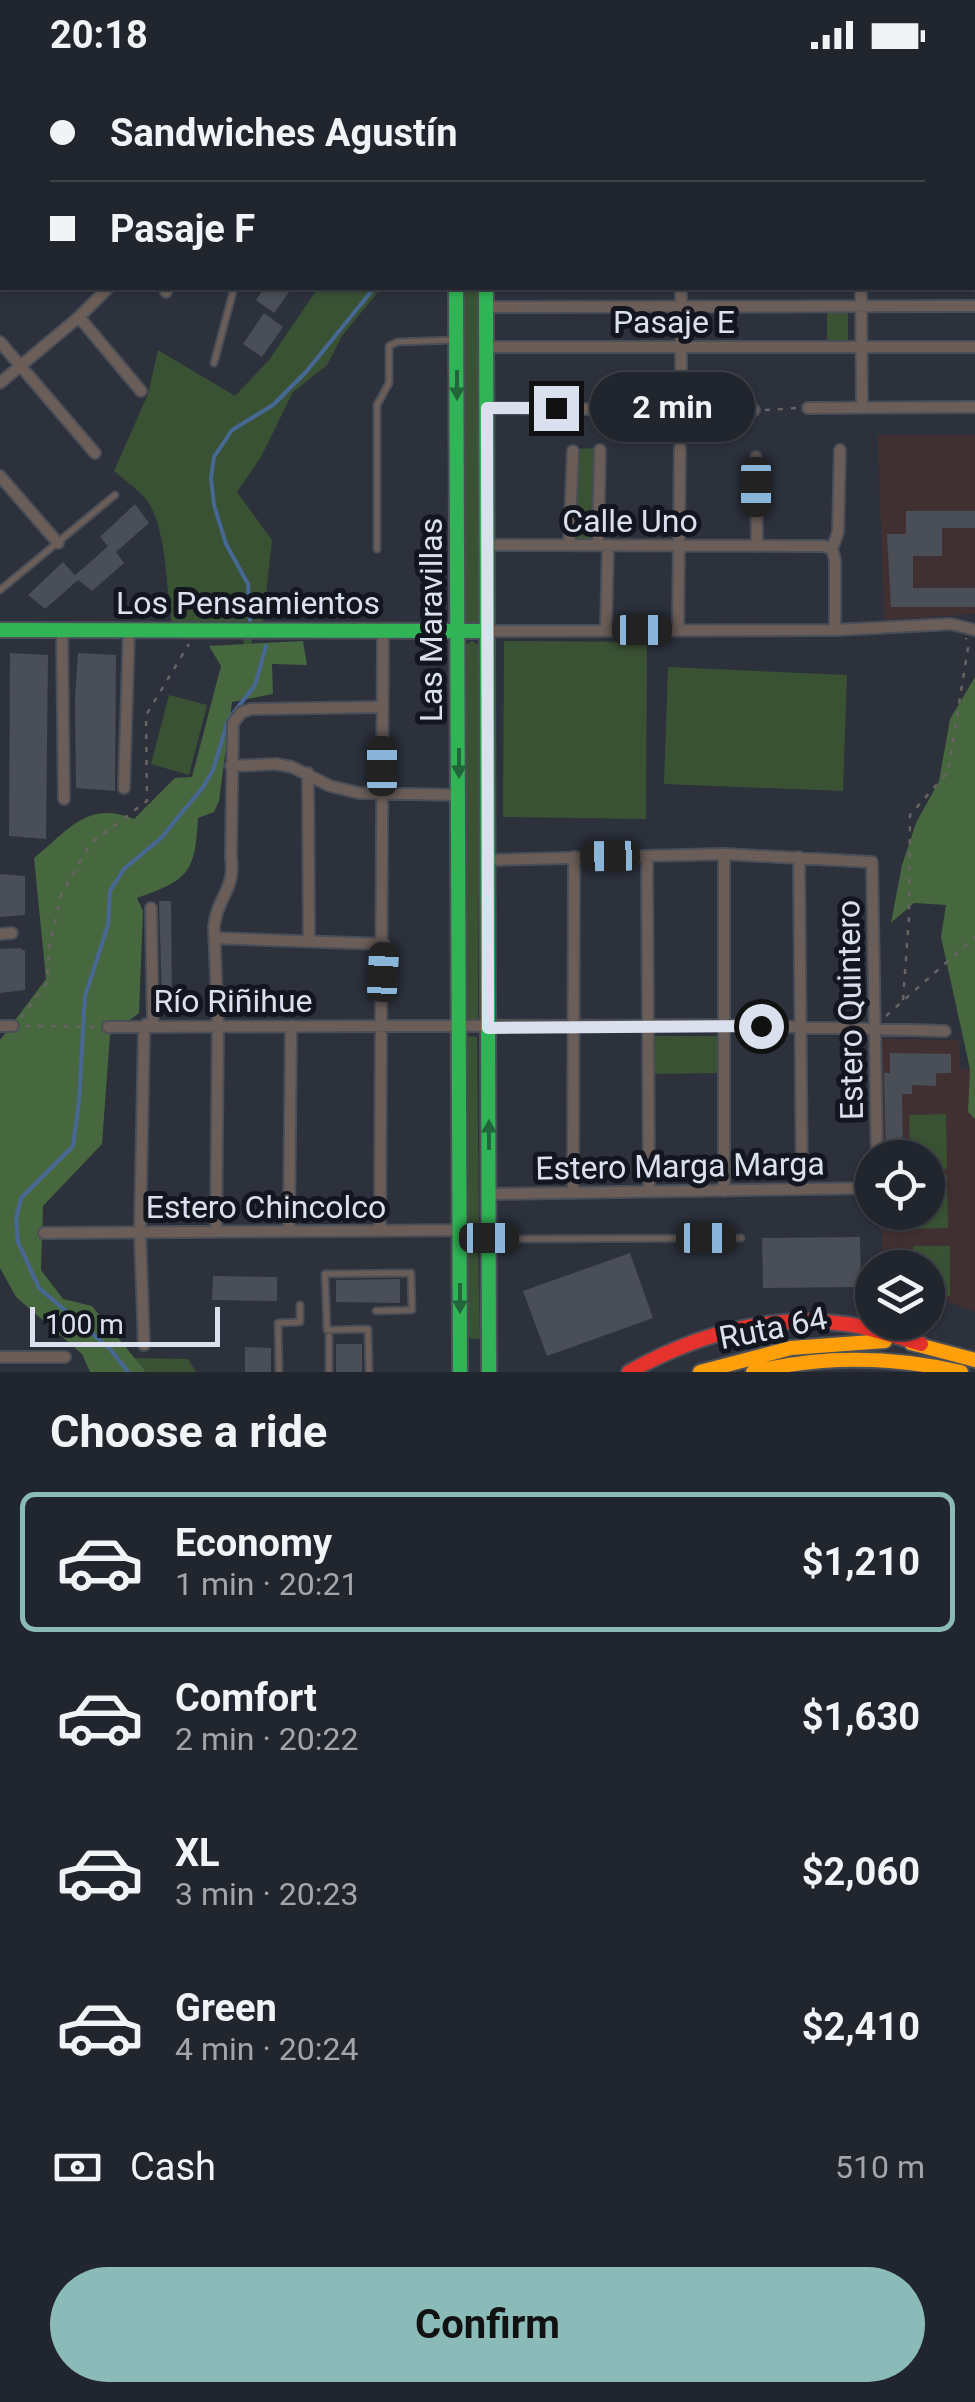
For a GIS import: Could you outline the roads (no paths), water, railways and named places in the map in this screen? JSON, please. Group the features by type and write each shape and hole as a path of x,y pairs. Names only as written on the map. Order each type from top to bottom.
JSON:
{"main road":[{"name":"Las Maravillas","path":"456,290 460,1372"},
{"name":"Las Maravillas","path":"486,290 489,1372"},
{"name":"Los Pensamientos","path":"0,630 487,630"},
{"path":"629,1372 699,1339 773,1323 848,1324 921,1344"},
{"name":"Ruta 64","path":"700,1372 748,1356 805,1345 863,1341 921,1344 975,1360"},
{"path":"460,1350 474,1344 489,1348"},
{"name":"Ruta 64","path":"753,1372 845,1358 901,1361 961,1372"},
{"path":"852,1372 939,1367"}],"street":[{"path":"0,384 106,290"},
{"path":"680,290 681,411 754,410"},
{"path":"861,290 862,408"},
{"path":"486,308 975,306"},
{"path":"79,317 142,391"},
{"path":"0,342 95,454"},
{"name":"Pasaje E","path":"486,347 975,347"},
{"path":"808,408 975,407"},
{"path":"487,408 590,409"},
{"path":"678,629 680,448"},
{"path":"600,450 606,630"},
{"path":"835,630 832,549 838,532 840,450"},
{"path":"569,546 573,451"},
{"path":"756,457 757,546"},
{"path":"0,476 58,543"},
{"name":"Calle Uno","path":"487,545 832,549"},
{"name":"Los Pensamientos","path":"487,630 835,630 951,624 969,629"},
{"path":"62,630 64,799"},
{"path":"124,788 129,630"},
{"path":"380,1231 383,630"},
{"path":"216,1232 215,938 216,912 234,874 232,723 251,708 382,707"},
{"path":"231,766 276,764 344,790 383,795 459,795"},
{"path":"308,774 308,940"},
{"path":"488,860 724,854 799,857 802,1188"},
{"path":"724,854 724,1190"},
{"path":"647,856 649,1192"},
{"path":"573,1193 574,857"},
{"name":"Estero Quintero","path":"799,857 872,862 877,1140"},
{"path":"144,1345 140,1232 151,908"},
{"path":"215,938 384,944"},
{"path":"289,1232 290,1026"},
{"name":"Río Riñihue","path":"108,1027 800,1026 945,1030"},
{"name":"Estero Marga Marga","path":"489,1194 855,1188"},
{"name":"Estero Chincolco","path":"44,1233 460,1230 489,1234"},
{"path":"0,1357 65,1357"}],"lane":[{"path":"214,363 233,290"},
{"path":"377,549 376,405 389,383 389,346 397,342 456,340"},
{"path":"0,590 115,495"},
{"path":"489,1234 741,1238"},
{"path":"369,1372 368,1329 327,1330 326,1274 411,1272 412,1310 376,1310"},
{"path":"279,1372 278,1323 300,1322 300,1305"},
{"path":"329,1336 329,1372"}],"waterway":[{"path":"250,621 248,584 226,544 214,505 214,457 232,430 273,405 306,372 372,290"},
{"path":"128,1372 110,1349 39,1288 18,1242 16,1219 21,1198 73,1146 85,996 108,925 110,891 124,869 161,838 203,787 213,770 228,720 255,685 266,646"}]}
